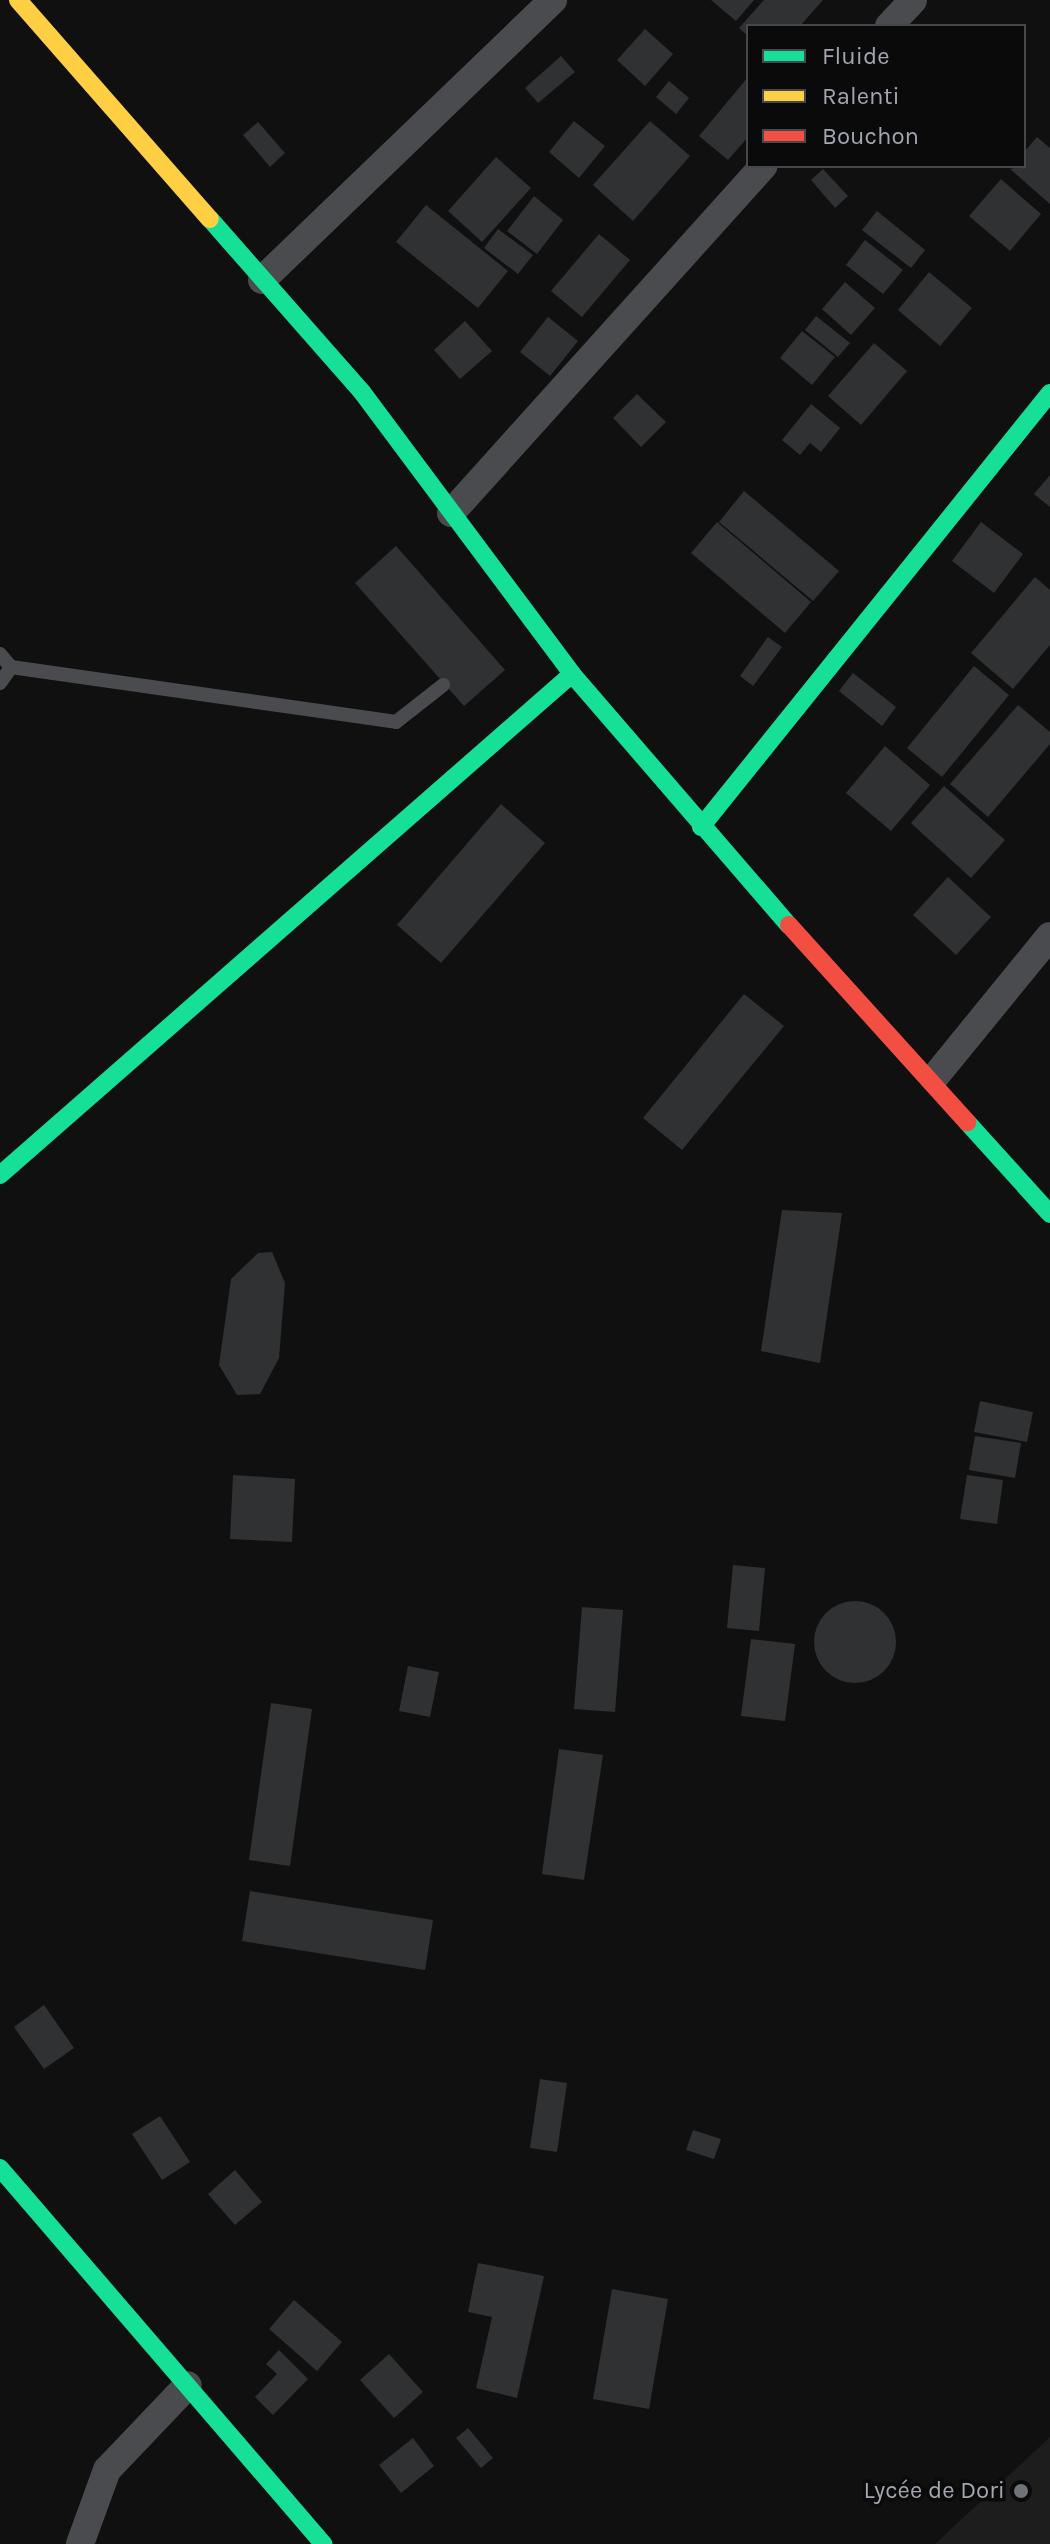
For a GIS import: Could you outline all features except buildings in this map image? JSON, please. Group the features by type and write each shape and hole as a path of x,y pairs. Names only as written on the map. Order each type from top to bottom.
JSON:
{"street":[{"path":"18,0 362,392 572,674 701,827 934,1078 1050,1214"},
{"path":"262,280 553,0"},
{"path":"891,24 913,0"},
{"path":"451,513 761,168"},
{"path":"701,827 1050,393"},
{"path":"0,1175 572,674"},
{"path":"934,1078 1050,936"},
{"path":"0,2168 323,2544"},
{"path":"80,2544 107,2470 188,2385"}],"lane":[{"path":"0,654 11,667 396,722 443,685"},
{"path":"0,683 11,667"}],"shaded area":[{"name":"Lycée de Dori","path":"1050,2437 1050,2544 935,2544"}],"traffic: fast":[{"path":"210,219 362,392 572,674 789,925"},
{"path":"701,827 1050,393"},
{"path":"0,1175 572,674"},
{"path":"967,1122 1050,1214"},
{"path":"0,2168 323,2544"}],"traffic: slow":[{"path":"18,0 210,219"}],"traffic: jam":[{"path":"789,925 967,1122"}],"place":[{"name":"Lycée de Dori","path":"1021,2491"}]}
